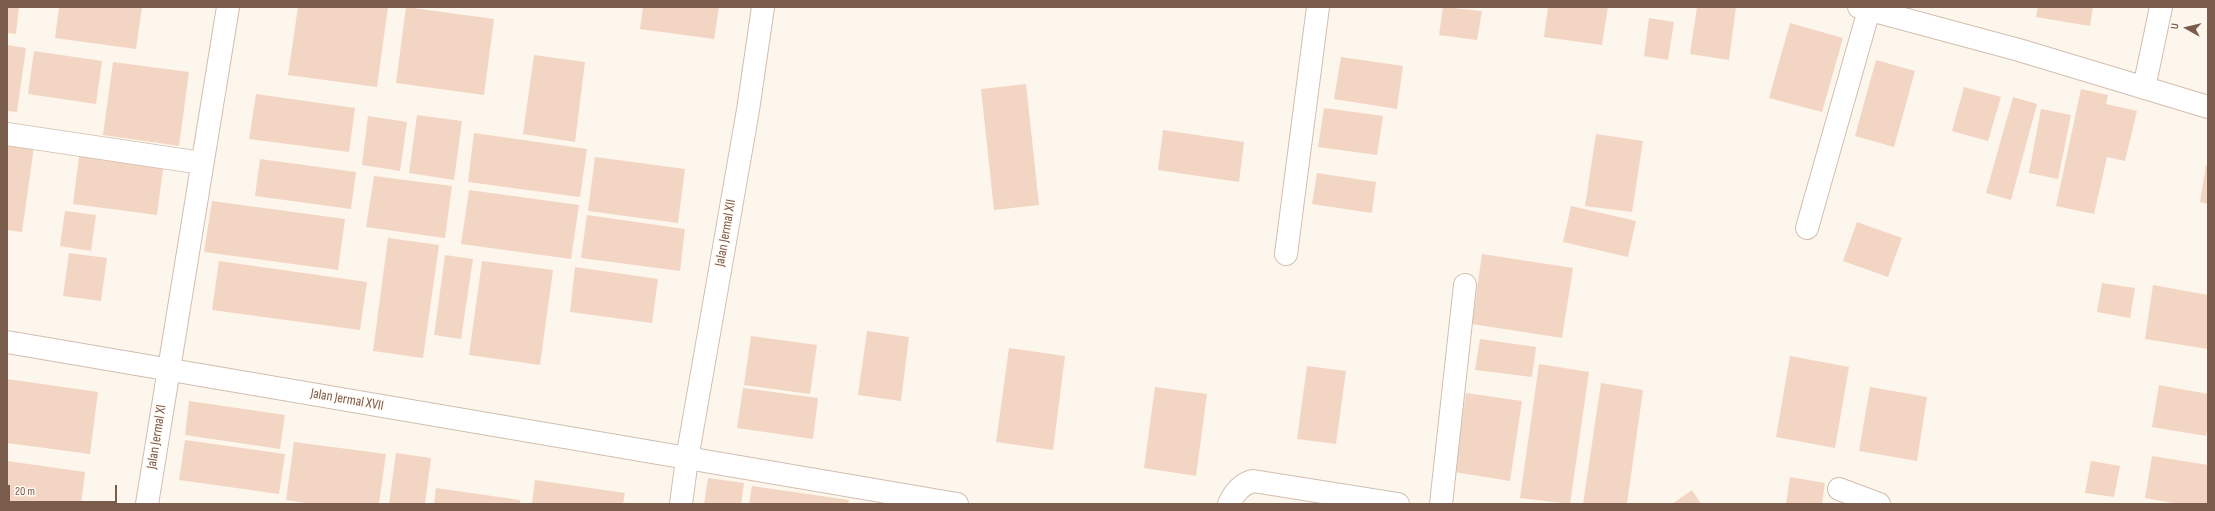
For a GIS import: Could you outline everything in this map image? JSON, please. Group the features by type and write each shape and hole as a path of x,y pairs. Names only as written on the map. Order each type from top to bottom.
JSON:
{"street":[{"name":"Jalan Jermal XI","path":"147,504 228,7"},
{"name":"Jalan Jermal XII","path":"681,504 687,459 748,110 763,7"},
{"path":"1286,254 1318,7"},
{"path":"2144,88 2161,7"},
{"path":"1807,228 1864,9 2019,50 2208,107"},
{"path":"7,134 202,163"},
{"path":"1441,504 1465,285"},
{"name":"Jalan Jermal XVII","path":"7,342 957,504"},
{"path":"1229,504 1232,497 1244,484 1253,481 1398,504"},
{"path":"1838,489 1879,504"}],"building":[{"path":"7,7 19,7 16,34 7,33"},
{"path":"59,7 142,7 136,49 55,38"},
{"path":"298,7 388,7 377,87 288,75"},
{"path":"406,7 494,19 484,95 396,83"},
{"path":"643,7 719,7 714,39 640,29"},
{"path":"1443,7 1482,11 1477,40 1439,35"},
{"path":"1548,7 1608,7 1602,45 1544,37"},
{"path":"1697,7 1736,7 1729,60 1690,54"},
{"path":"2038,7 2093,7 2090,26 2036,17"},
{"path":"1649,18 1674,22 1668,60 1644,56"},
{"path":"1790,23 1843,38 1822,112 1769,98"},
{"path":"7,45 26,48 17,112 7,111"},
{"path":"34,51 102,61 96,104 28,94"},
{"path":"534,55 585,62 575,142 523,134"},
{"path":"1341,57 1403,66 1397,109 1334,99"},
{"path":"1876,60 1915,71 1894,147 1855,136"},
{"path":"113,62 189,72 179,146 103,135"},
{"path":"1026,84 1039,205 994,210 981,89"},
{"path":"1964,87 2001,97 1988,141 1952,131"},
{"path":"2081,89 2108,95 2106,104 2137,111 2125,161 2107,157 2094,214 2056,206"},
{"path":"256,94 355,108 349,152 249,139"},
{"path":"2013,97 2037,104 2011,200 1986,193"},
{"path":"1324,108 1383,116 1377,155 1318,147"},
{"path":"2041,109 2071,115 2058,179 2029,173"},
{"path":"417,115 462,121 454,180 409,173"},
{"path":"368,116 407,122 400,171 362,165"},
{"path":"1163,130 1244,142 1239,182 1158,170"},
{"path":"474,133 587,149 580,197 468,182"},
{"path":"1596,134 1643,141 1632,212 1585,206"},
{"path":"7,143 34,147 22,232 7,230"},
{"path":"80,149 164,161 157,215 73,204"},
{"path":"595,157 685,169 678,223 588,211"},
{"path":"260,159 356,172 351,209 255,196"},
{"path":"2206,165 2208,165 2208,204 2200,202"},
{"path":"1317,173 1376,182 1372,213 1312,204"},
{"path":"374,176 452,186 445,238 366,227"},
{"path":"469,190 579,205 571,259 461,244"},
{"path":"212,201 345,219 338,270 204,252"},
{"path":"1571,206 1636,221 1628,257 1563,242"},
{"path":"65,211 96,215 91,251 60,246"},
{"path":"587,215 685,229 680,271 581,258"},
{"path":"1857,222 1902,238 1888,277 1843,261"},
{"path":"388,238 439,245 423,358 373,351"},
{"path":"69,253 107,258 101,301 63,296"},
{"path":"1482,254 1573,268 1562,338 1472,324"},
{"path":"445,255 473,259 461,339 434,335"},
{"path":"219,261 367,282 360,330 212,310"},
{"path":"482,261 553,270 540,365 469,355"},
{"path":"575,267 658,279 652,323 570,312"},
{"path":"2102,283 2135,288 2130,318 2097,312"},
{"path":"2153,285 2208,295 2208,349 2145,339"},
{"path":"867,331 909,337 901,401 858,395"},
{"path":"751,336 817,345 810,394 744,385"},
{"path":"1480,339 1536,347 1532,377 1475,370"},
{"path":"1009,348 1065,356 1053,450 996,442"},
{"path":"1790,356 1849,367 1835,448 1776,437"},
{"path":"1539,364 1589,372 1570,504 1520,498"},
{"path":"1307,366 1346,371 1336,444 1297,439"},
{"path":"7,379 98,392 90,454 7,443"},
{"path":"1601,383 1643,390 1627,504 1583,504"},
{"path":"2159,385 2208,394 2208,423 2206,436 2152,427"},
{"path":"1155,387 1207,394 1196,476 1144,468"},
{"path":"1870,387 1927,397 1917,461 1859,451"},
{"path":"743,388 818,398 813,439 737,428"},
{"path":"1466,393 1522,401 1510,481 1454,472"},
{"path":"189,401 285,415 280,449 185,435"},
{"path":"185,440 285,454 279,494 179,480"},
{"path":"294,442 386,454 379,504 312,504 286,500"},
{"path":"396,453 431,458 425,504 389,504"},
{"path":"2152,456 2208,465 2208,504 2178,504 2145,498"},
{"path":"7,461 85,472 81,504 7,504"},
{"path":"2091,461 2120,466 2114,497 2085,493"},
{"path":"1790,477 1825,483 1822,504 1786,504"},
{"path":"708,478 744,483 741,504 704,504"},
{"path":"535,480 625,493 623,504 532,504"},
{"path":"752,486 849,500 848,504 749,504"},
{"path":"436,488 520,500 520,504 434,504"},
{"path":"1692,490 1701,504 1672,504"}]}
